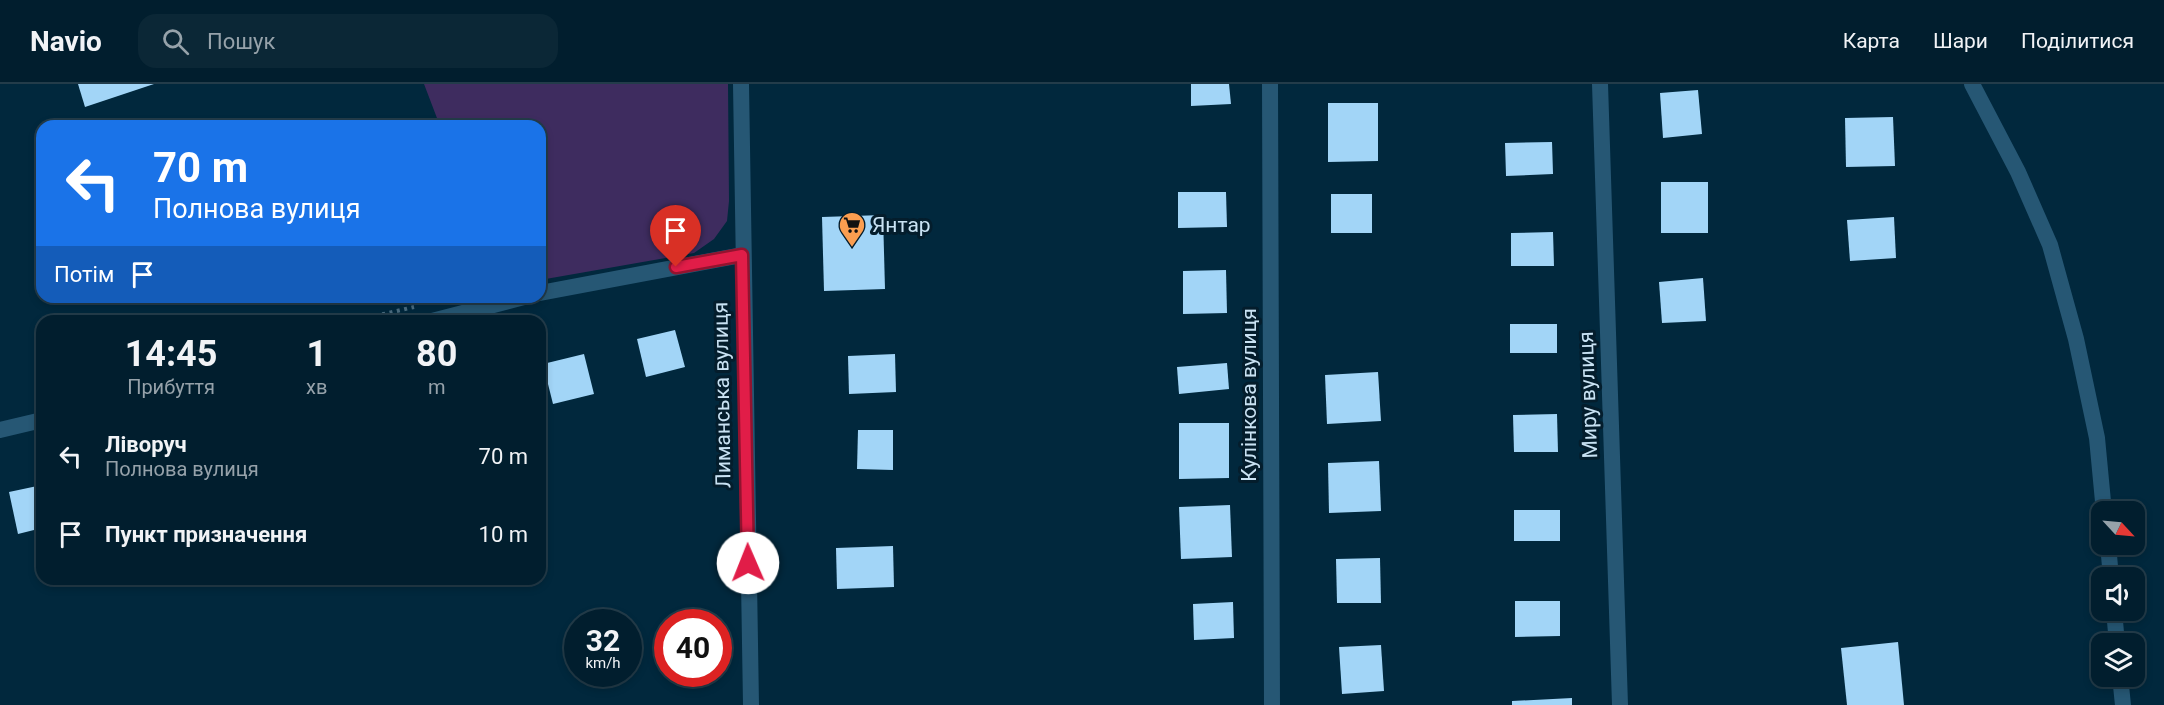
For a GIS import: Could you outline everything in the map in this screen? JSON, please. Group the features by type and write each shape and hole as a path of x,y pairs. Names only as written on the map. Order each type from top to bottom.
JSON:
{"street":[{"name":"Лиманська вулиця","path":"741,84 751,705"},
{"name":"Кулінкова вулиця","path":"1270,84 1272,705"},
{"name":"Миру вулиця","path":"1600,84 1620,705"},
{"path":"1972,84 2018,172 2050,245 2076,339 2097,438 2103,501"},
{"path":"546,292 742,255"},
{"path":"455,315 501,303"},
{"path":"0,430 36,421"},
{"path":"2121,687 2123,705"}],"path":[{"path":"378,315 421,305"}],"shaded area":[{"path":"424,84 728,84 729,201 727,221 714,239 694,253 546,279 546,120 438,120"}],"building":[{"path":"78,84 154,84 85,107"},
{"path":"1191,84 1229,84 1231,104 1191,106"},
{"path":"1698,90 1702,134 1663,138 1660,93"},
{"path":"1328,103 1378,103 1378,161 1328,162"},
{"path":"1893,117 1895,166 1846,167 1845,118"},
{"path":"1552,142 1553,174 1506,176 1505,143"},
{"path":"1661,182 1708,182 1708,233 1661,233"},
{"path":"1178,192 1226,192 1227,227 1178,228"},
{"path":"1331,194 1372,194 1372,233 1331,233"},
{"path":"883,215 885,289 824,291 822,217"},
{"path":"1894,217 1896,258 1850,261 1847,220"},
{"path":"1553,232 1554,266 1511,266 1511,233"},
{"path":"1226,270 1227,313 1183,314 1183,271"},
{"path":"1703,278 1706,321 1662,323 1659,282"},
{"path":"1510,324 1557,324 1557,353 1510,353"},
{"path":"675,330 685,367 646,377 637,339"},
{"path":"584,354 594,394 553,404 546,376 546,363"},
{"path":"895,354 896,392 849,394 848,356"},
{"path":"1227,363 1229,389 1179,394 1177,367"},
{"path":"1378,372 1381,421 1327,424 1325,375"},
{"path":"1557,414 1558,452 1514,452 1513,415"},
{"path":"1179,423 1229,423 1229,478 1179,479"},
{"path":"858,430 893,430 893,470 857,469"},
{"path":"1379,461 1381,511 1329,513 1328,463"},
{"path":"36,486 36,530 18,534 9,492"},
{"path":"1230,505 1232,557 1181,559 1179,507"},
{"path":"1514,510 1560,510 1560,541 1514,541"},
{"path":"893,546 894,587 837,589 836,548"},
{"path":"1380,558 1381,603 1337,603 1336,559"},
{"path":"1515,601 1560,601 1560,636 1515,637"},
{"path":"1233,602 1234,638 1194,640 1193,604"},
{"path":"1898,642 1904,705 1847,705 1841,648"},
{"path":"1381,645 1384,691 1342,694 1339,647"},
{"path":"1572,698 1572,705 1512,705 1512,701"}],"place":[{"name":"Янтар","path":"852,248"}],"route":[{"path":"676,267 742,255 748,563"}]}
